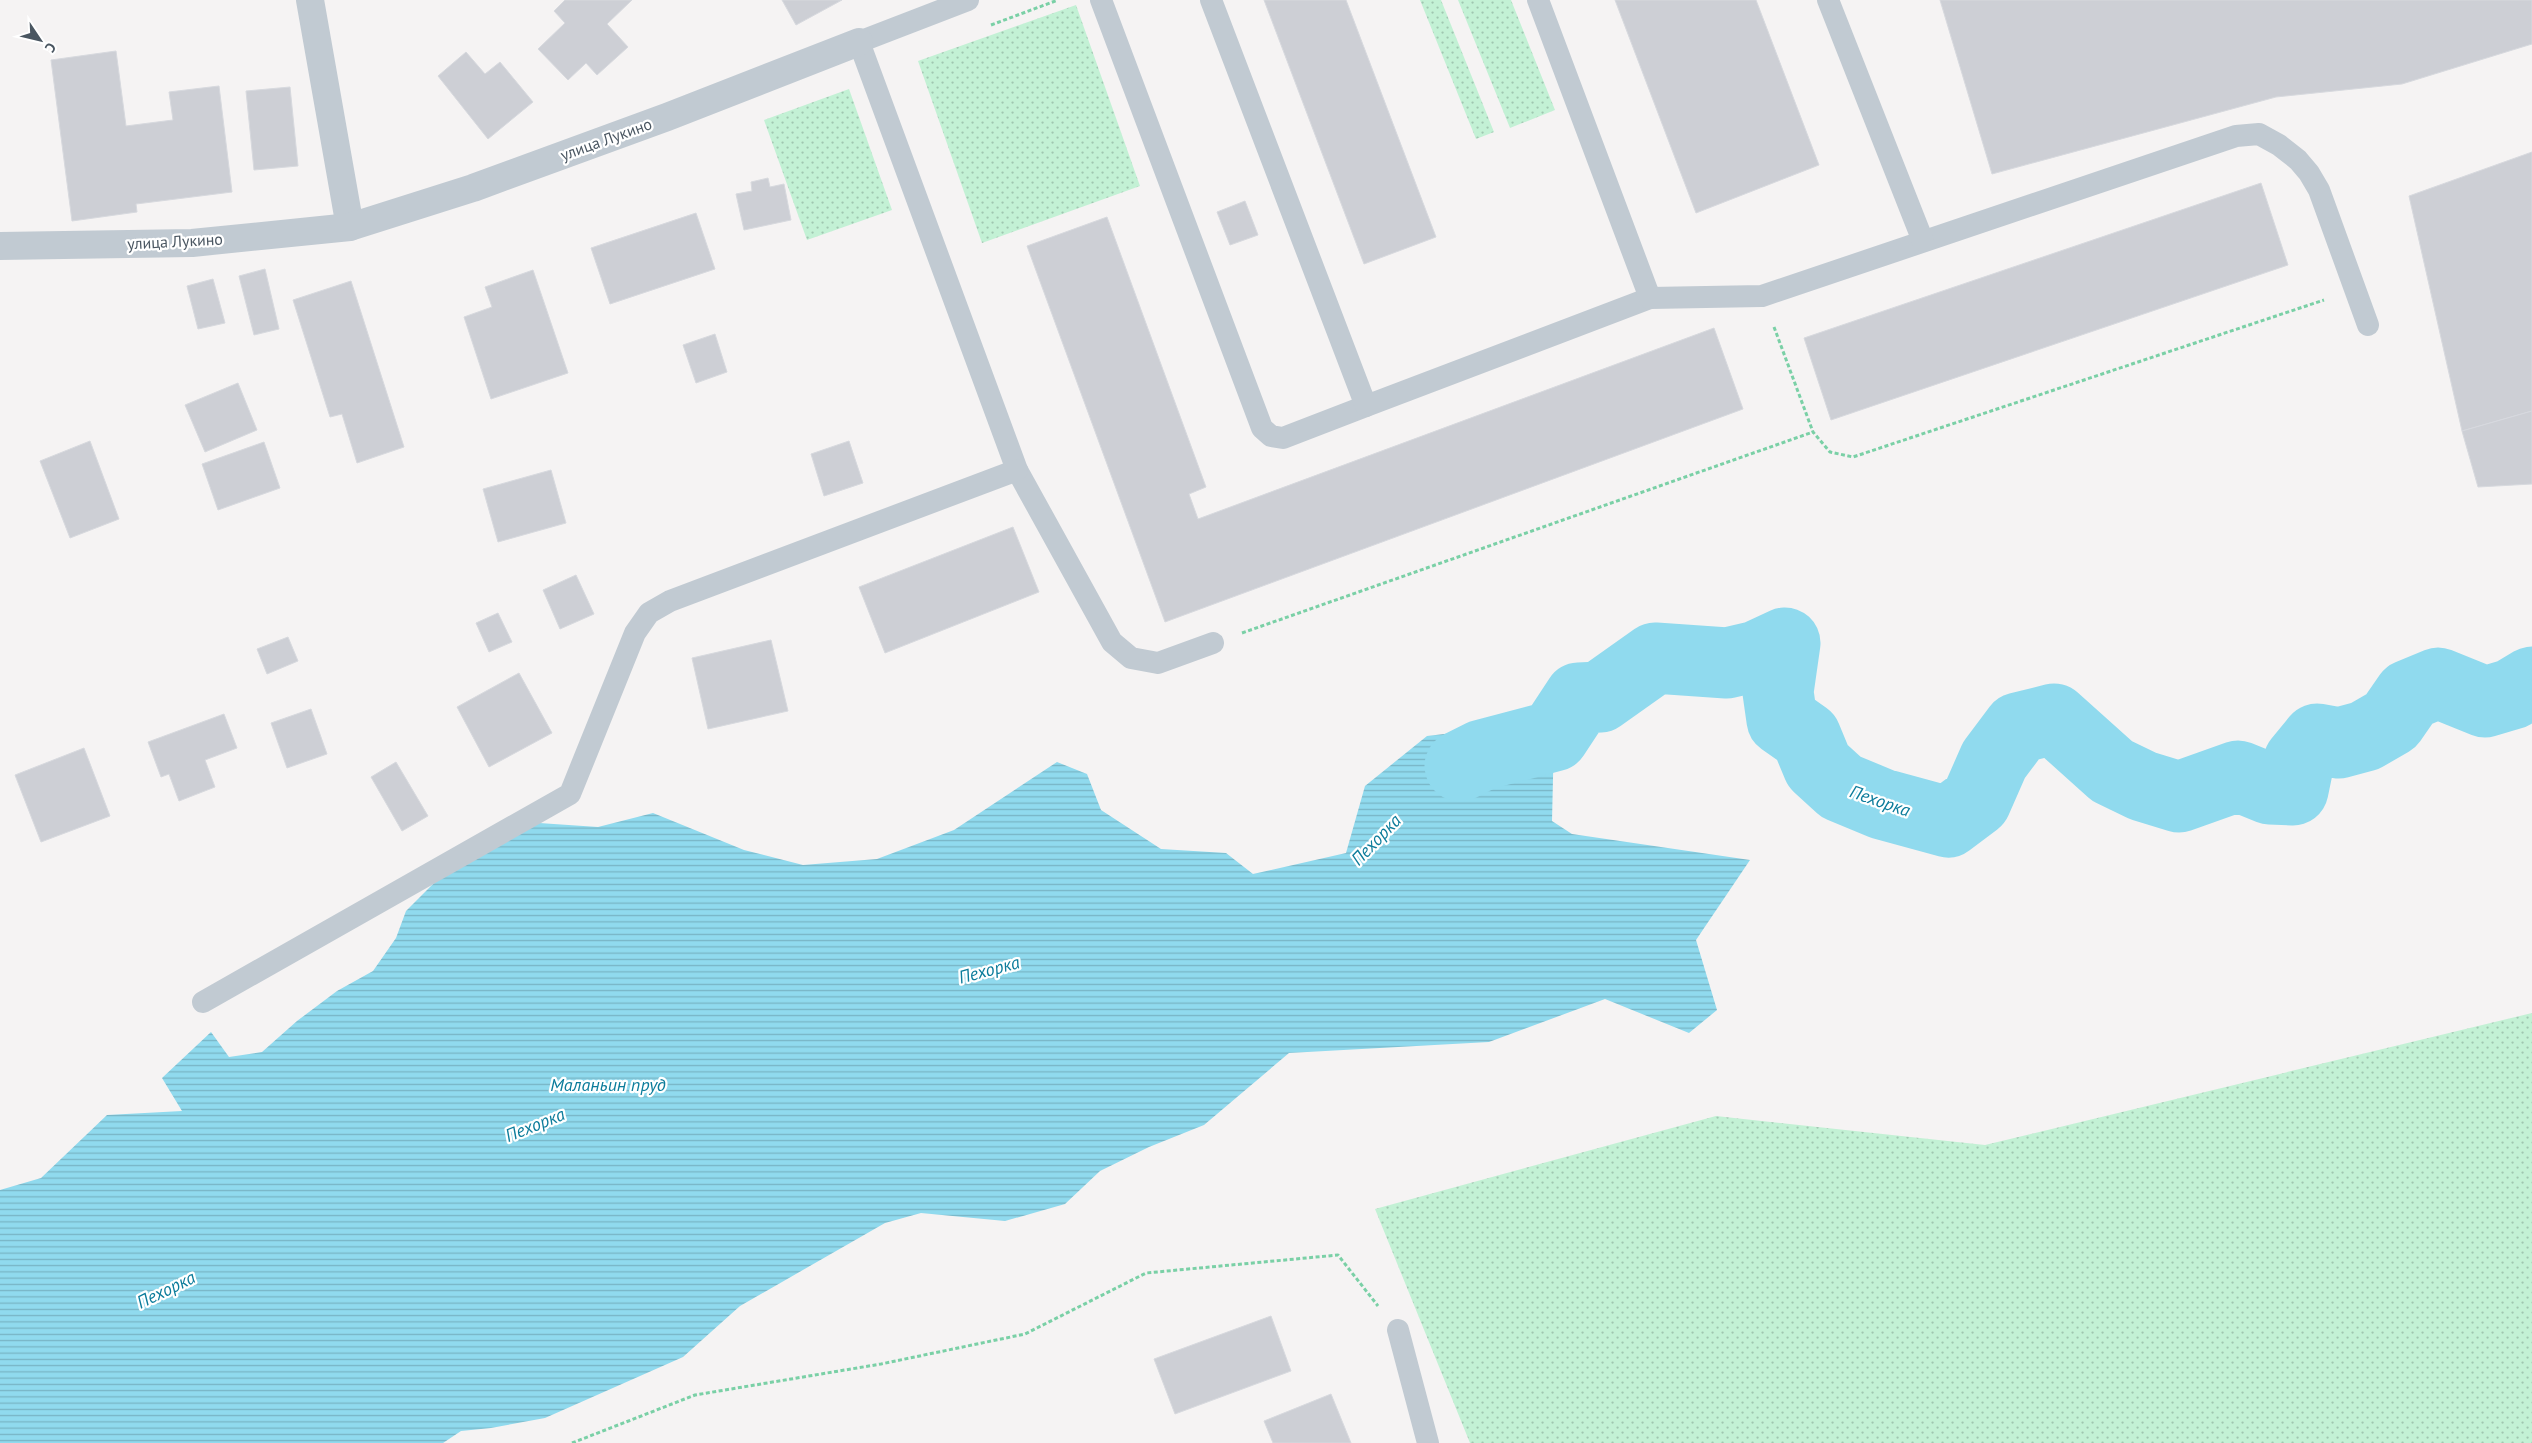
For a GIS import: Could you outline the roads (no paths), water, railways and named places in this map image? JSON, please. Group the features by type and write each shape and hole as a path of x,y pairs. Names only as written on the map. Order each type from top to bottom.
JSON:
{"street":[{"path":"310,0 350,227"},
{"name":"улица Лукино","path":"0,246 192,243 350,227 473,188 667,117 859,42"}],"lane":[{"path":"968,0 859,42 1016,470 1112,642 1131,658 1158,663 1213,643"},
{"path":"1101,0 1262,428 1271,436 1283,438 1650,298 1762,296 2236,136 2259,134 2279,145 2298,160 2319,190 2368,325"},
{"path":"1211,0 1366,406"},
{"path":"1538,0 1650,298"},
{"path":"1828,0 1923,241"},
{"path":"203,1002 570,794 635,633 649,613 670,601 1016,470"},
{"path":"1398,1330 1428,1443"}],"water":[{"name":"Маланьин пруд","path":"1540,723 1554,736 1552,821 1572,834 1750,860 1696,940 1717,1010 1689,1033 1605,999 1489,1042 1289,1053 1204,1125 1149,1147 1100,1171 1065,1204 1005,1221 921,1213 885,1223 740,1306 683,1357 545,1418 491,1428 461,1431 443,1443 0,1443 0,1190 41,1178 107,1115 182,1111 162,1078 211,1032 229,1057 262,1052 297,1021 337,991 373,971 396,938 406,911 438,879 539,823 598,827 653,813 744,850 803,865 877,859 954,830 1057,762 1087,774 1101,810 1161,849 1226,853 1253,874 1346,853 1365,786 1427,736"}],"waterway":[{"name":"Пехорка","path":"1460,766 1482,755 1554,736 1579,698 1600,697 1655,658 1727,663 1757,656 1785,643 1778,692 1782,720 1806,737 1818,766 1841,787 1882,804 1948,822 1976,801 1994,760 2018,728 2054,719 2112,771 2143,786 2179,797 2238,776 2270,789 2293,790 2299,761 2317,739 2339,743 2365,736 2391,721 2409,695 2438,683 2485,702 2512,694 2532,682"}]}
